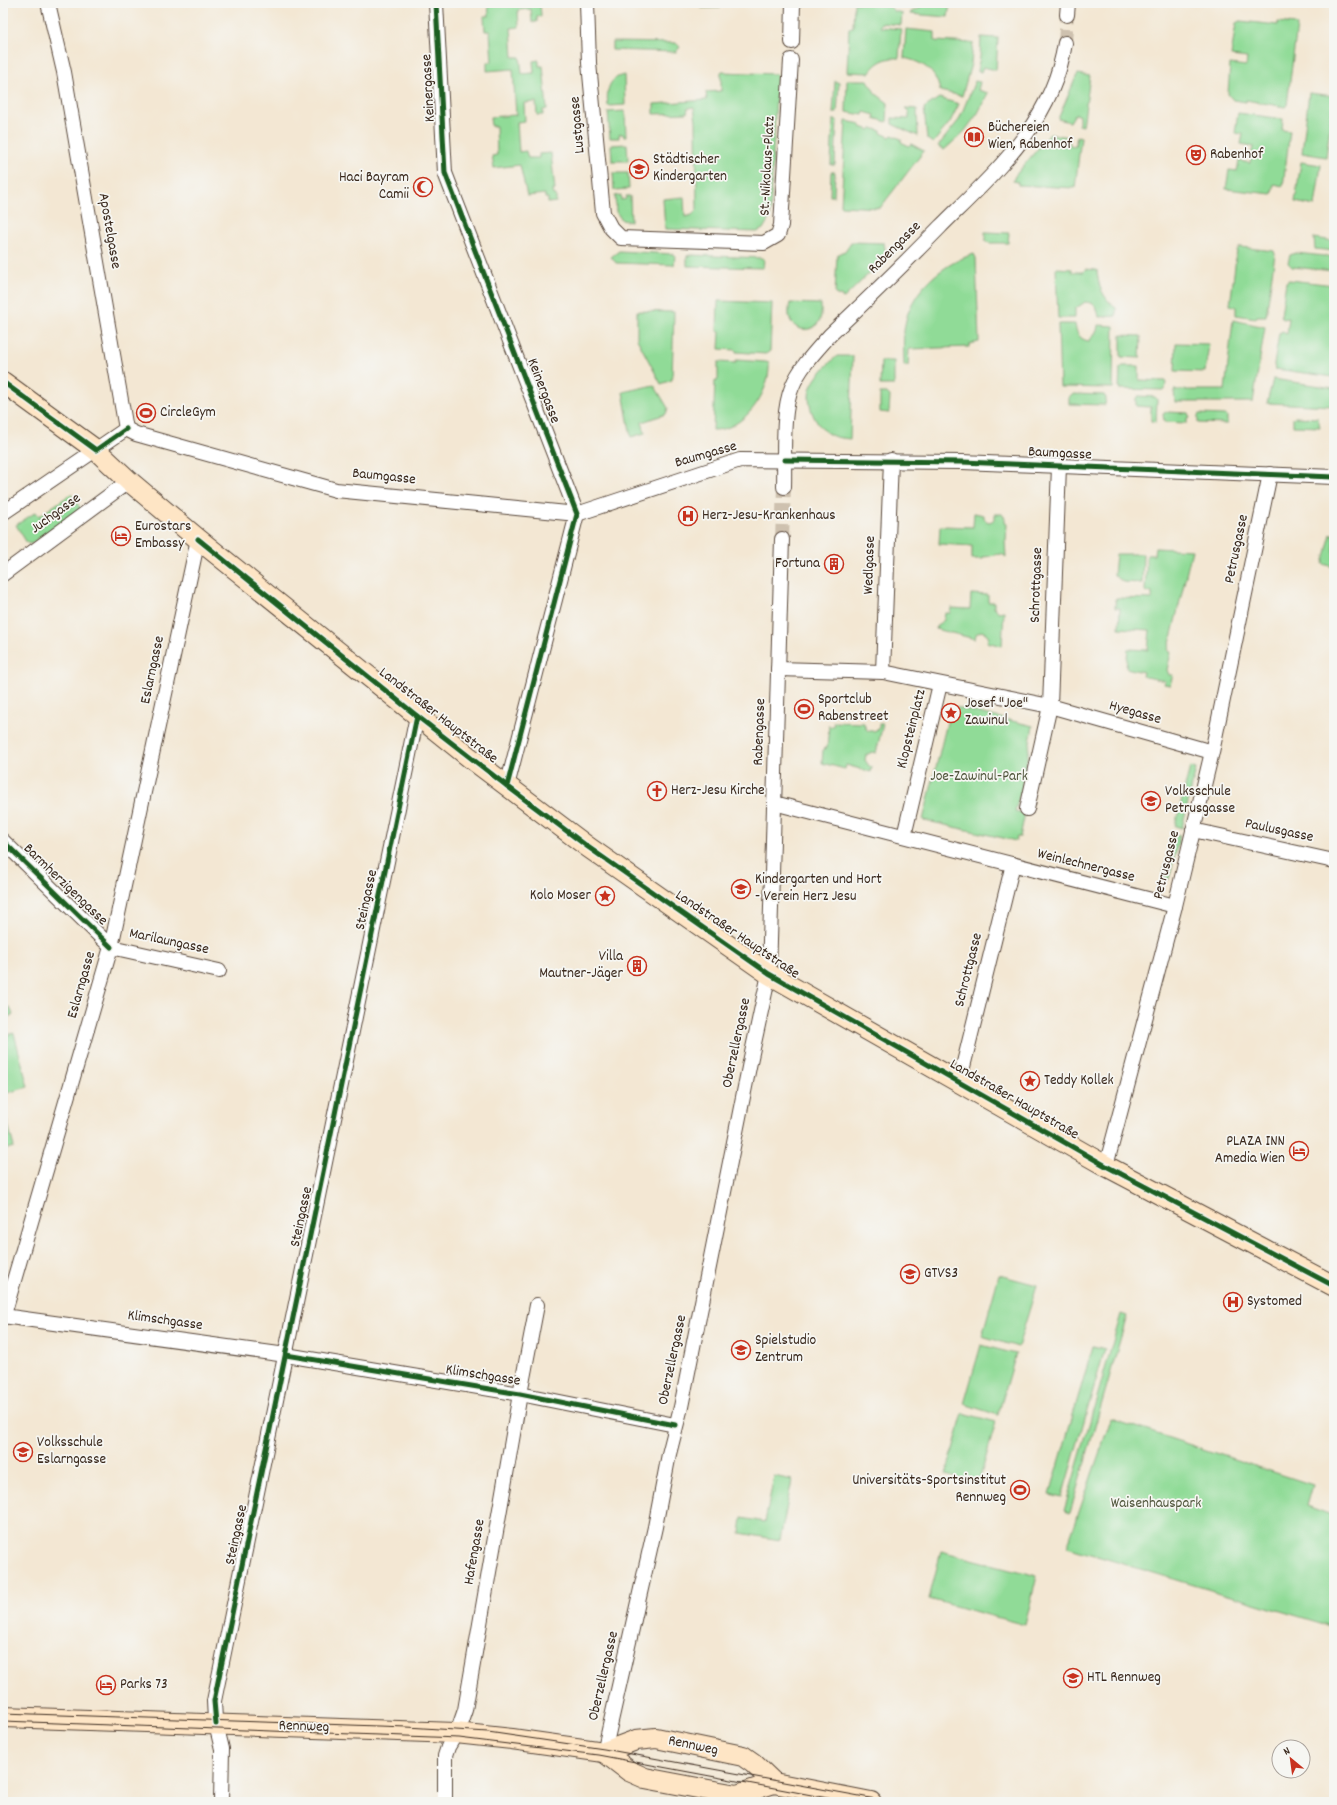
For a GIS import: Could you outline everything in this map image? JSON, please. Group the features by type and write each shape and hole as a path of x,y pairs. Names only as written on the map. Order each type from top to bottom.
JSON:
{"main road":[{"name":"Landstraßer Hauptstraße","path":"3,382 96,450 129,481 198,539 417,716 507,786 588,847 769,974 1106,1166 1334,1286"},
{"name":"Rennweg","path":"3,1717 456,1733 604,1752 636,1740 656,1738 743,1756 753,1763 774,1783"},
{"name":"Rennweg","path":"604,1752 629,1771 645,1778 703,1789 737,1795 774,1783 871,1802"}],"street":[{"name":"Apostelgasse","path":"48,3 64,72 126,429"},
{"name":"Keinergasse","path":"436,3 446,173 577,514"},
{"name":"Lustgasse","path":"587,3 589,63 603,213 611,228 621,238"},
{"path":"792,42 793,3"},
{"name":"Rabengasse","path":"784,488 788,400 792,388 804,366 830,336 975,192 1018,146 1030,131 1048,99 1060,70 1065,43"},
{"name":"St.-Nikolaus-Platz","path":"621,238 764,243 778,235 782,225 791,60"},
{"path":"96,450 126,429"},
{"name":"Baumgasse","path":"126,429 136,434 336,490 577,514 740,460 891,460 1334,477"},
{"name":"Juchgasse","path":"3,513 96,450"},
{"name":"Wedlgasse","path":"883,672 891,460"},
{"name":"Schrottgasse","path":"1050,706 1059,466"},
{"name":"Petrusgasse","path":"1106,1166 1175,906 1212,752 1270,474"},
{"name":"Juchgasse","path":"3,574 129,481"},
{"path":"507,786 577,514"},
{"name":"Eslarngasse","path":"3,1317 111,947 198,539"},
{"name":"Rabengasse","path":"769,974 782,539"},
{"path":"778,669 883,672 940,684"},
{"name":"Klopsteinplatz","path":"904,836 940,684 1050,706"},
{"path":"1027,809 1050,706"},
{"name":"Hyegasse","path":"1050,706 1212,752"},
{"name":"Steingasse","path":"221,1802 222,1749 216,1724 214,1701 417,716"},
{"path":"774,803 1013,864"},
{"name":"Paulusgasse","path":"1193,830 1334,861"},
{"name":"Barmherzigengasse","path":"3,841 111,947"},
{"name":"Schrottgasse","path":"960,1083 1013,864"},
{"name":"Weinlechnergasse","path":"1013,864 1175,906"},
{"name":"Marilaungasse","path":"111,947 219,971"},
{"name":"Oberzellergasse","path":"604,1752 681,1407 769,974"},
{"name":"Hafengasse","path":"445,1802 445,1756 448,1747 463,1720 537,1305"},
{"name":"Klimschgasse","path":"3,1317 286,1356 520,1394 676,1425"}],"green space":[{"path":"488,3 540,3 541,16 537,17 537,22 532,22 531,9 518,10 519,27 511,28 513,57 520,57 522,74 534,73 533,61 539,60 539,66 543,66 547,109 543,110 543,115 537,115 536,102 524,103 525,121 517,122 519,152 526,151 528,158 539,158 539,154 551,153 555,190 552,190 553,195 556,195 556,202 548,203 548,198 545,198 545,194 527,196 520,165 494,168 492,156 497,155 496,126 491,126 490,117 516,115 513,69 487,71 487,62 492,62 490,31 485,31 484,16 489,16"},
{"path":"702,3 720,3 720,8 702,8"},
{"path":"854,3 886,3 894,11 902,13 901,25 881,23 880,27 901,29 899,58 890,58 878,63 869,73 847,72 849,28 853,27"},
{"path":"925,3 950,3 948,17 910,14"},
{"path":"1240,21 1278,25 1278,22 1295,24 1297,26 1287,105 1285,107 1246,100 1246,102 1233,100 1228,94 1230,64 1246,66 1247,58 1231,56 1236,23"},
{"path":"906,29 935,32 935,41 973,43 971,64 962,96 940,91 935,78 928,68 917,62 904,58"},
{"path":"981,37 998,38 996,70 983,67 981,72 977,71 980,57"},
{"path":"612,42 676,43 680,47 676,52 612,50"},
{"path":"721,72 777,74 770,217 763,229 757,232 665,229 663,199 684,197 685,217 692,215 697,210 696,121 694,107 688,108 687,113 654,114 654,104 707,100 706,92 721,91"},
{"path":"1078,74 1090,76 1083,126 1079,125 1079,115 1075,114 1070,122 1058,119"},
{"path":"624,75 625,105 608,106 607,96 611,82 614,79"},
{"path":"847,80 868,80 875,93 888,103 887,122 874,118 875,115 864,112 863,115 846,112"},
{"path":"835,81 839,83 837,113 833,113"},
{"path":"975,81 980,82 978,90 988,93 978,113 964,132 944,150 938,146 959,120"},
{"path":"1309,93 1334,96 1326,157 1302,153"},
{"path":"939,98 959,104 950,122 933,143 927,139 924,108"},
{"path":"905,108 917,109 918,136 892,124 892,118 909,119 909,112"},
{"path":"625,111 626,137 624,137 623,134 619,134 619,138 610,138 608,112"},
{"path":"1238,113 1283,119 1282,130 1290,131 1283,186 1274,184 1272,194 1226,189 1229,170 1237,171 1239,161 1250,163 1253,146 1241,144 1243,134 1235,133"},
{"path":"833,120 837,120 835,165 831,165"},
{"path":"846,121 861,124 861,127 870,130 872,128 881,131 881,133 890,137 892,135 901,139 901,142 909,146 911,144 924,151 880,208 841,206"},
{"path":"1050,134 1068,137 1070,145 1075,146 1077,136 1081,137 1075,188 1018,185 1018,182 1013,181 1015,176"},
{"path":"627,144 628,161 612,161 611,145"},
{"path":"1301,162 1321,165 1315,206 1295,202"},
{"path":"831,172 835,172 834,196 830,196"},
{"path":"613,173 628,173 629,189 614,190"},
{"path":"621,195 621,200 626,199 626,196 630,196 631,222 622,220 616,212 615,196"},
{"path":"985,232 1009,233 1008,243 990,243 986,241"},
{"path":"1314,238 1334,241 1334,251 1315,249"},
{"path":"851,242 884,243 885,249 889,254 844,298 835,294 837,255 845,251"},
{"path":"1240,247 1274,251 1275,254 1266,316 1257,316 1256,318 1236,315 1236,307 1230,305 1237,250"},
{"path":"619,251 673,254 675,256 674,265 616,263 611,257"},
{"path":"1296,253 1334,257 1334,271 1292,267 1288,263 1290,255"},
{"path":"974,254 976,258 979,342 969,344 969,347 909,349 908,366 904,366 905,326 915,298 931,279 941,271 963,258"},
{"path":"687,256 762,258 764,259 763,268 687,266"},
{"path":"1056,268 1072,269 1072,272 1084,272 1085,269 1097,270 1102,291 1111,304 1116,308 1116,316 1099,317 1095,306 1092,303 1085,302 1075,309 1075,318 1058,318"},
{"path":"1289,280 1334,285 1334,377 1275,369 1274,365 1279,333 1283,331 1287,334 1289,318 1283,319 1281,315 1286,282"},
{"path":"718,301 772,303 770,351 766,354 719,349 720,332 717,331"},
{"path":"790,303 821,304 821,317 818,323 807,329 795,326 789,317"},
{"path":"637,311 674,312 672,380 661,384 637,339"},
{"path":"1233,320 1265,327 1253,402 1175,402 1174,390 1225,390"},
{"path":"1058,324 1075,324 1079,336 1089,341 1097,331 1098,325 1114,326 1113,388 1060,387"},
{"path":"1121,335 1141,336 1140,358 1121,357"},
{"path":"1176,343 1209,344 1205,372 1175,371"},
{"path":"837,356 853,356 850,439 839,438 824,431 816,421 809,402 810,390 814,380"},
{"path":"736,360 769,363 765,386 753,408 745,417 724,429 713,430 715,381 718,380 718,362 736,363"},
{"path":"881,361 894,361 894,385 880,385"},
{"path":"1123,366 1139,366 1139,380 1166,381 1165,390 1119,389 1120,368"},
{"path":"1273,379 1334,388 1334,406 1267,403"},
{"path":"654,385 668,408 666,414 642,422 645,433 631,437 623,392"},
{"path":"880,393 887,393 890,396 889,413 880,412"},
{"path":"1072,394 1104,395 1106,398 1105,405 1069,404 1069,397"},
{"path":"1138,396 1155,397 1157,399 1156,422 1151,421 1151,407 1136,406 1136,398"},
{"path":"1166,412 1188,413 1190,418 1187,418 1187,423 1164,422 1163,414"},
{"path":"1199,414 1225,415 1227,416 1227,424 1198,423"},
{"path":"1293,418 1318,418 1320,427 1293,426"},
{"path":"71,494 81,509 31,544 27,543 16,525 36,512 39,516"},
{"path":"974,513 984,515 986,521 990,522 995,519 995,514 1002,514 1005,518 1005,523 1007,523 1005,541 1006,557 999,554 983,557 983,559 972,559 972,546 939,544 940,526 973,527"},
{"path":"1331,534 1334,534 1334,567 1323,564"},
{"path":"1155,548 1192,550 1168,651 1171,652 1167,670 1169,675 1173,675 1170,685 1164,684 1165,681 1142,676 1143,672 1126,668 1128,649 1148,650 1150,630 1119,628 1120,608 1115,608 1116,598 1152,599 1152,593 1145,591 1147,555 1154,555"},
{"path":"1116,554 1143,554 1142,583 1123,582 1114,575"},
{"path":"971,594 988,595 988,602 994,602 994,608 999,612 1004,611 1002,646 987,642 989,637 986,633 981,631 976,634 975,639 936,629 937,625 944,620 945,613 950,613 951,608 970,609"},
{"name":"Joe-Zawinul-Park","path":"951,706 1033,726 1022,787 1015,811 1025,813 1020,837 1017,837 1016,841 923,820"},
{"path":"833,722 864,723 868,731 874,731 879,728 879,724 883,724 876,753 872,752 866,755 865,760 869,766 872,767 871,772 846,765 845,769 822,763 823,749 827,748 829,725 830,727 834,725"},
{"path":"1190,767 1196,769 1182,828 1175,826"},
{"path":"1173,834 1180,835 1169,879 1162,878"},
{"path":"10,1007 13,1015 3,1018 3,1009"},
{"path":"14,1033 28,1087 3,1094 3,1036"},
{"path":"3,1106 14,1147 3,1150"},
{"path":"999,1275 1037,1285 1018,1347 982,1336"},
{"path":"1121,1314 1127,1316 1070,1513 1064,1511"},
{"path":"981,1345 1016,1354 998,1415 964,1404"},
{"path":"1093,1346 1105,1349 1062,1497 1050,1494"},
{"path":"963,1413 996,1422 978,1485 946,1475"},
{"name":"Waisenhauspark","path":"1111,1419 1313,1485 1307,1506 1334,1516 1334,1627 1067,1547"},
{"path":"774,1476 792,1480 780,1540 740,1533 742,1518 765,1522"},
{"path":"941,1551 1037,1576 1025,1625 929,1599"}],"tunnel":[{"path":"1065,43 1067,15"},
{"path":"782,539 784,487"}],"tram line":[{"path":"3,1713 407,1727 488,1732 604,1749 892,1802"},
{"path":"3,1721 459,1738 598,1755 849,1802"}],"cycle path":[{"path":"436,3 445,173 577,514 507,786"},
{"path":"3,382 96,450 126,429"},
{"path":"785,460 962,462 1334,477"},
{"path":"198,539 417,716 507,786 588,847 769,974 1106,1166 1334,1286"},
{"path":"216,1724 214,1701 417,716"},
{"path":"3,841 111,947"},
{"path":"286,1355 520,1394 675,1425"}],"place":[{"name":"Büchereien Wien, Rabenhof","path":"974,137"},
{"name":"Rabenhof","path":"1196,155"},
{"name":"Städtischer Kindergarten","path":"639,169"},
{"name":"Haci Bayram Camii","path":"423,187"},
{"name":"CircleGym","path":"146,413"},
{"name":"Herz-Jesu-Krankenhaus","path":"688,516"},
{"name":"Eurostars Embassy","path":"121,536"},
{"name":"Fortuna","path":"834,564"},
{"name":"Sportclub Rabenstreet","path":"804,709"},
{"name":"Josef \"Joe\" Zawinul","path":"951,713"},
{"name":"Herz-Jesu Kirche","path":"657,791"},
{"name":"Volksschule Petrusgasse","path":"1151,801"},
{"name":"Kindergarten und Hort - Verein Herz Jesu","path":"741,889"},
{"name":"Kolo Moser","path":"605,896"},
{"name":"Villa Mautner-Jäger","path":"637,966"},
{"name":"Teddy Kollek","path":"1030,1081"},
{"name":"PLAZA INN Amedia Wien","path":"1299,1151"},
{"name":"GTVS3","path":"910,1274"},
{"name":"Systomed","path":"1233,1302"},
{"name":"Spielstudio Zentrum","path":"741,1350"},
{"name":"Volksschule Eslarngasse","path":"23,1452"},
{"name":"Universitäts-Sportsinstitut Rennweg","path":"1020,1490"},
{"name":"HTL Rennweg","path":"1073,1678"},
{"name":"Parks 73","path":"106,1685"}]}
